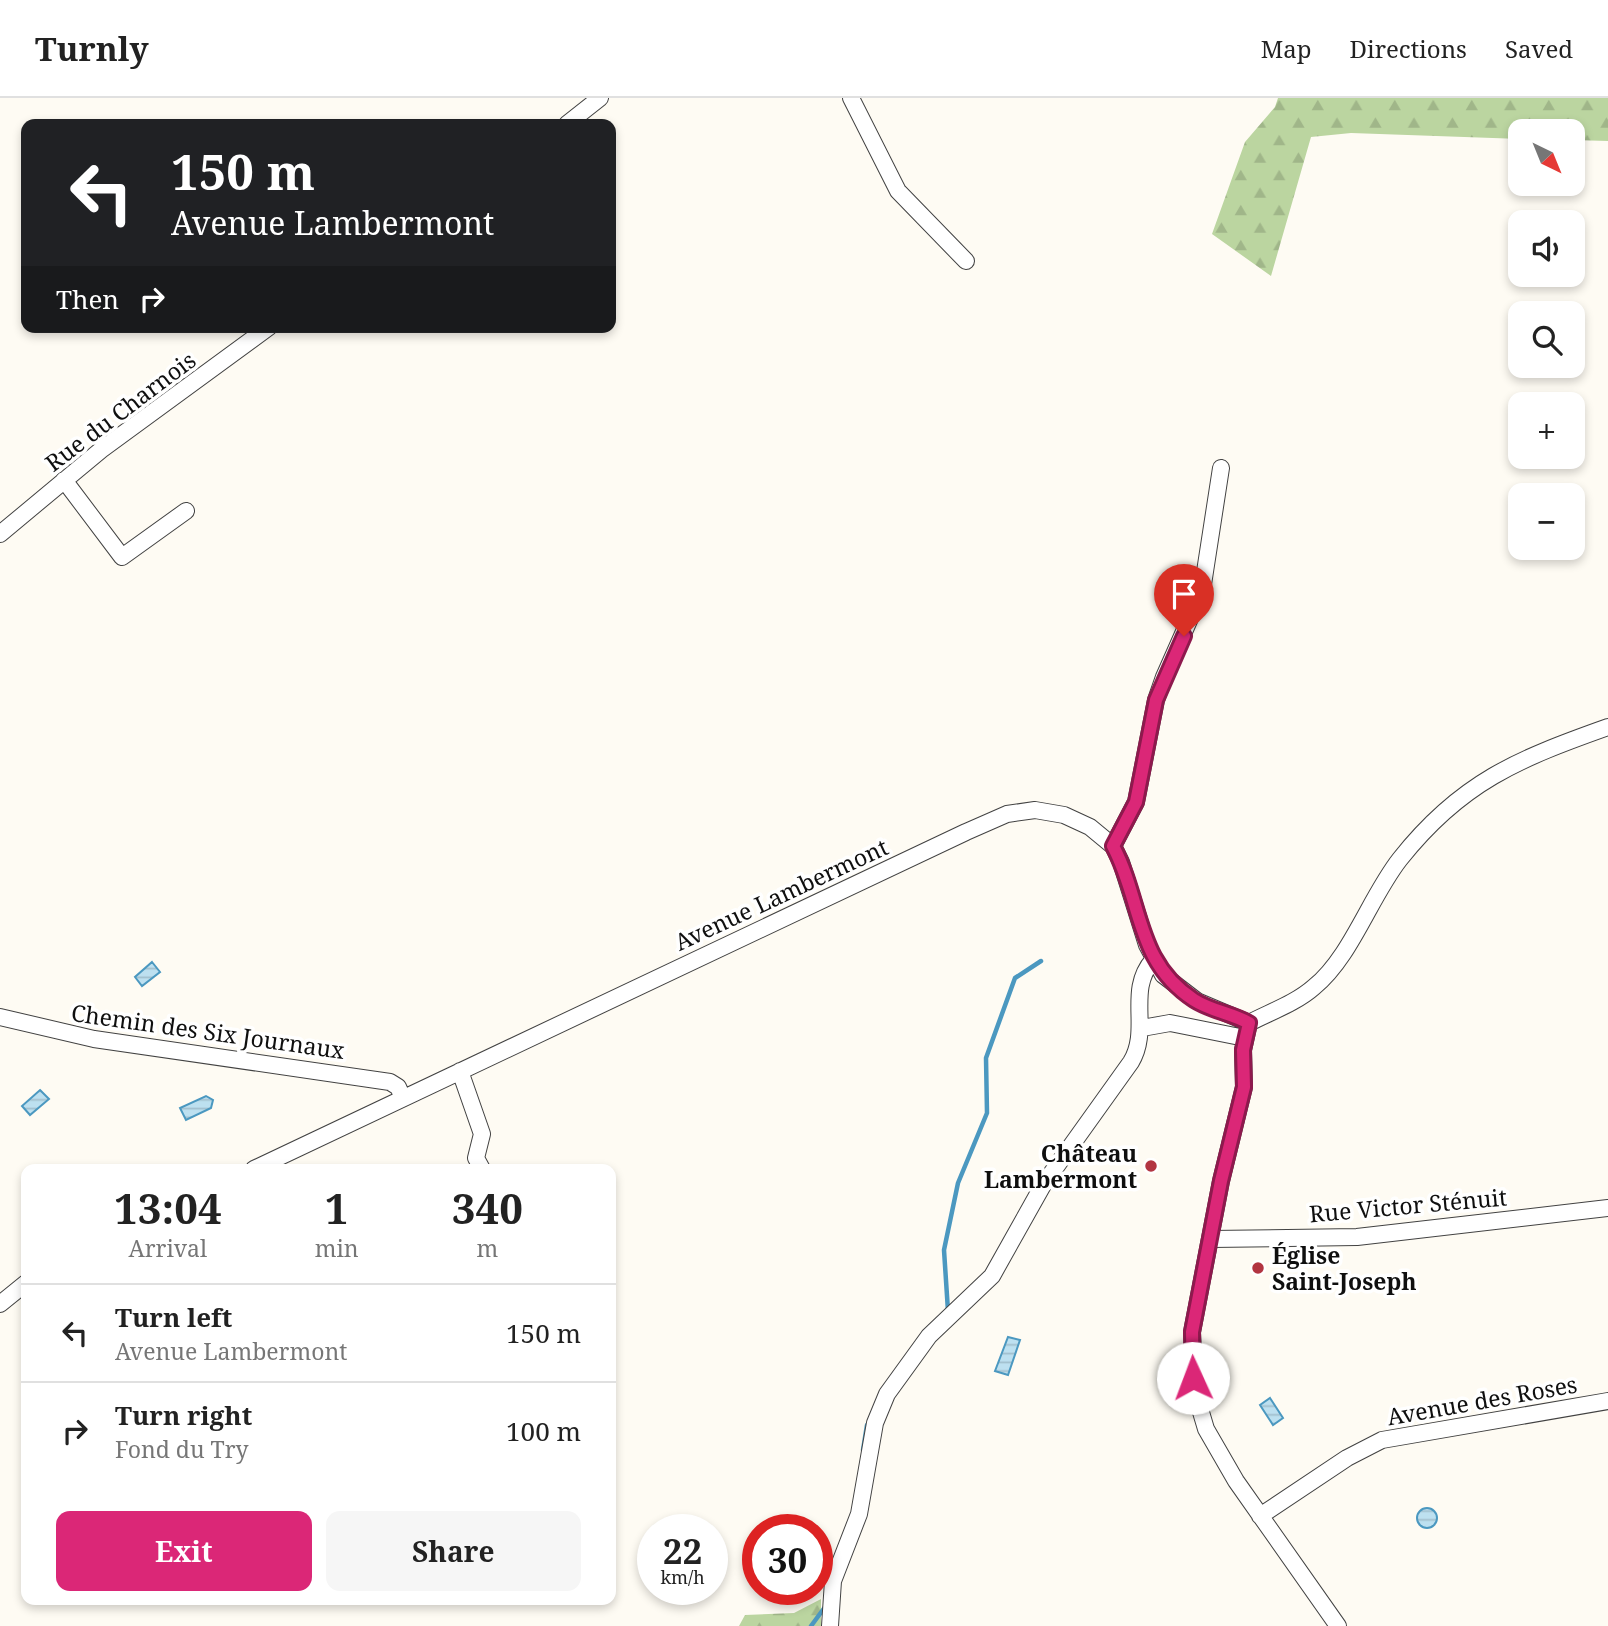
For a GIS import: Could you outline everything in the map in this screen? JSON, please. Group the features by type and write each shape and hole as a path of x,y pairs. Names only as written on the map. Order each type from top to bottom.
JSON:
{"street":[{"path":"573,119 600,98"},
{"path":"851,98 898,191 965,261"},
{"name":"Rue du Charnois","path":"0,534 64,480 262,333"},
{"path":"1113,846 1136,802 1160,689 1202,592 1221,468"},
{"path":"64,480 122,557 186,511"},
{"path":"1142,1028 1170,1023 1247,1031 1300,997 1321,981 1386,877 1425,830 1454,802 1482,780 1529,755 1608,727"},
{"name":"Avenue Lambermont","path":"264,1164 1007,814 1035,810 1064,815 1090,827 1113,846 1130,884 1153,960 1177,988 1247,1031"},
{"path":"830,1626 833,1581 859,1514 876,1423 887,1394 929,1336 992,1276 1042,1185 1131,1062 1139,1045 1142,1028 1138,993 1145,970 1153,960"},
{"name":"Chemin des Six Journaux","path":"0,1017 82,1037 384,1081 398,1087 403,1098"},
{"path":"1247,1031 1244,1087 1221,1181 1192,1332 1195,1392 1211,1437 1260,1516 1338,1626"},
{"path":"460,1071 482,1134 476,1158 479,1164"},
{"name":"Rue Victor Sténuit","path":"1211,1239 1357,1237 1608,1208"},
{"path":"0,1304 21,1287"},
{"name":"Avenue des Roses","path":"1260,1516 1347,1458 1382,1440 1608,1401"}],"green space":[{"path":"1278,98 1608,98 1608,141 1586,140 1586,119 1508,119 1508,139 1351,133 1311,137 1271,276 1212,234 1245,142 1275,107"},
{"path":"809,1605 821,1605 821,1626 739,1626 745,1615 794,1613"}],"water":[{"path":"152,962 160,972 142,986 135,977"},
{"path":"40,1090 49,1099 30,1115 22,1106"},
{"path":"206,1096 213,1100 211,1108 186,1120 180,1108"},
{"path":"1008,1337 1020,1340 1008,1375 995,1371"},
{"path":"1270,1398 1283,1418 1273,1425 1260,1405"},
{"path":"1427,1508 1434,1511 1437,1518 1434,1525 1427,1528 1420,1525 1417,1518 1420,1511"}],"waterway":[{"path":"948,1311 944,1250 958,1183 987,1113 986,1058 1015,978 1041,961"},
{"path":"863,1450 867,1425"},
{"path":"811,1626 825,1607"}],"place":[{"name":"Château Lambermont","path":"1151,1166"},
{"name":"Église Saint-Joseph","path":"1258,1268"}],"route":[{"path":"1184,636 1156,700 1136,802 1113,846 1130,884 1147,945 1163,975 1177,988 1213,1010 1236,1016 1249,1023 1243,1050 1244,1087 1221,1181 1192,1332 1193,1378"}]}
